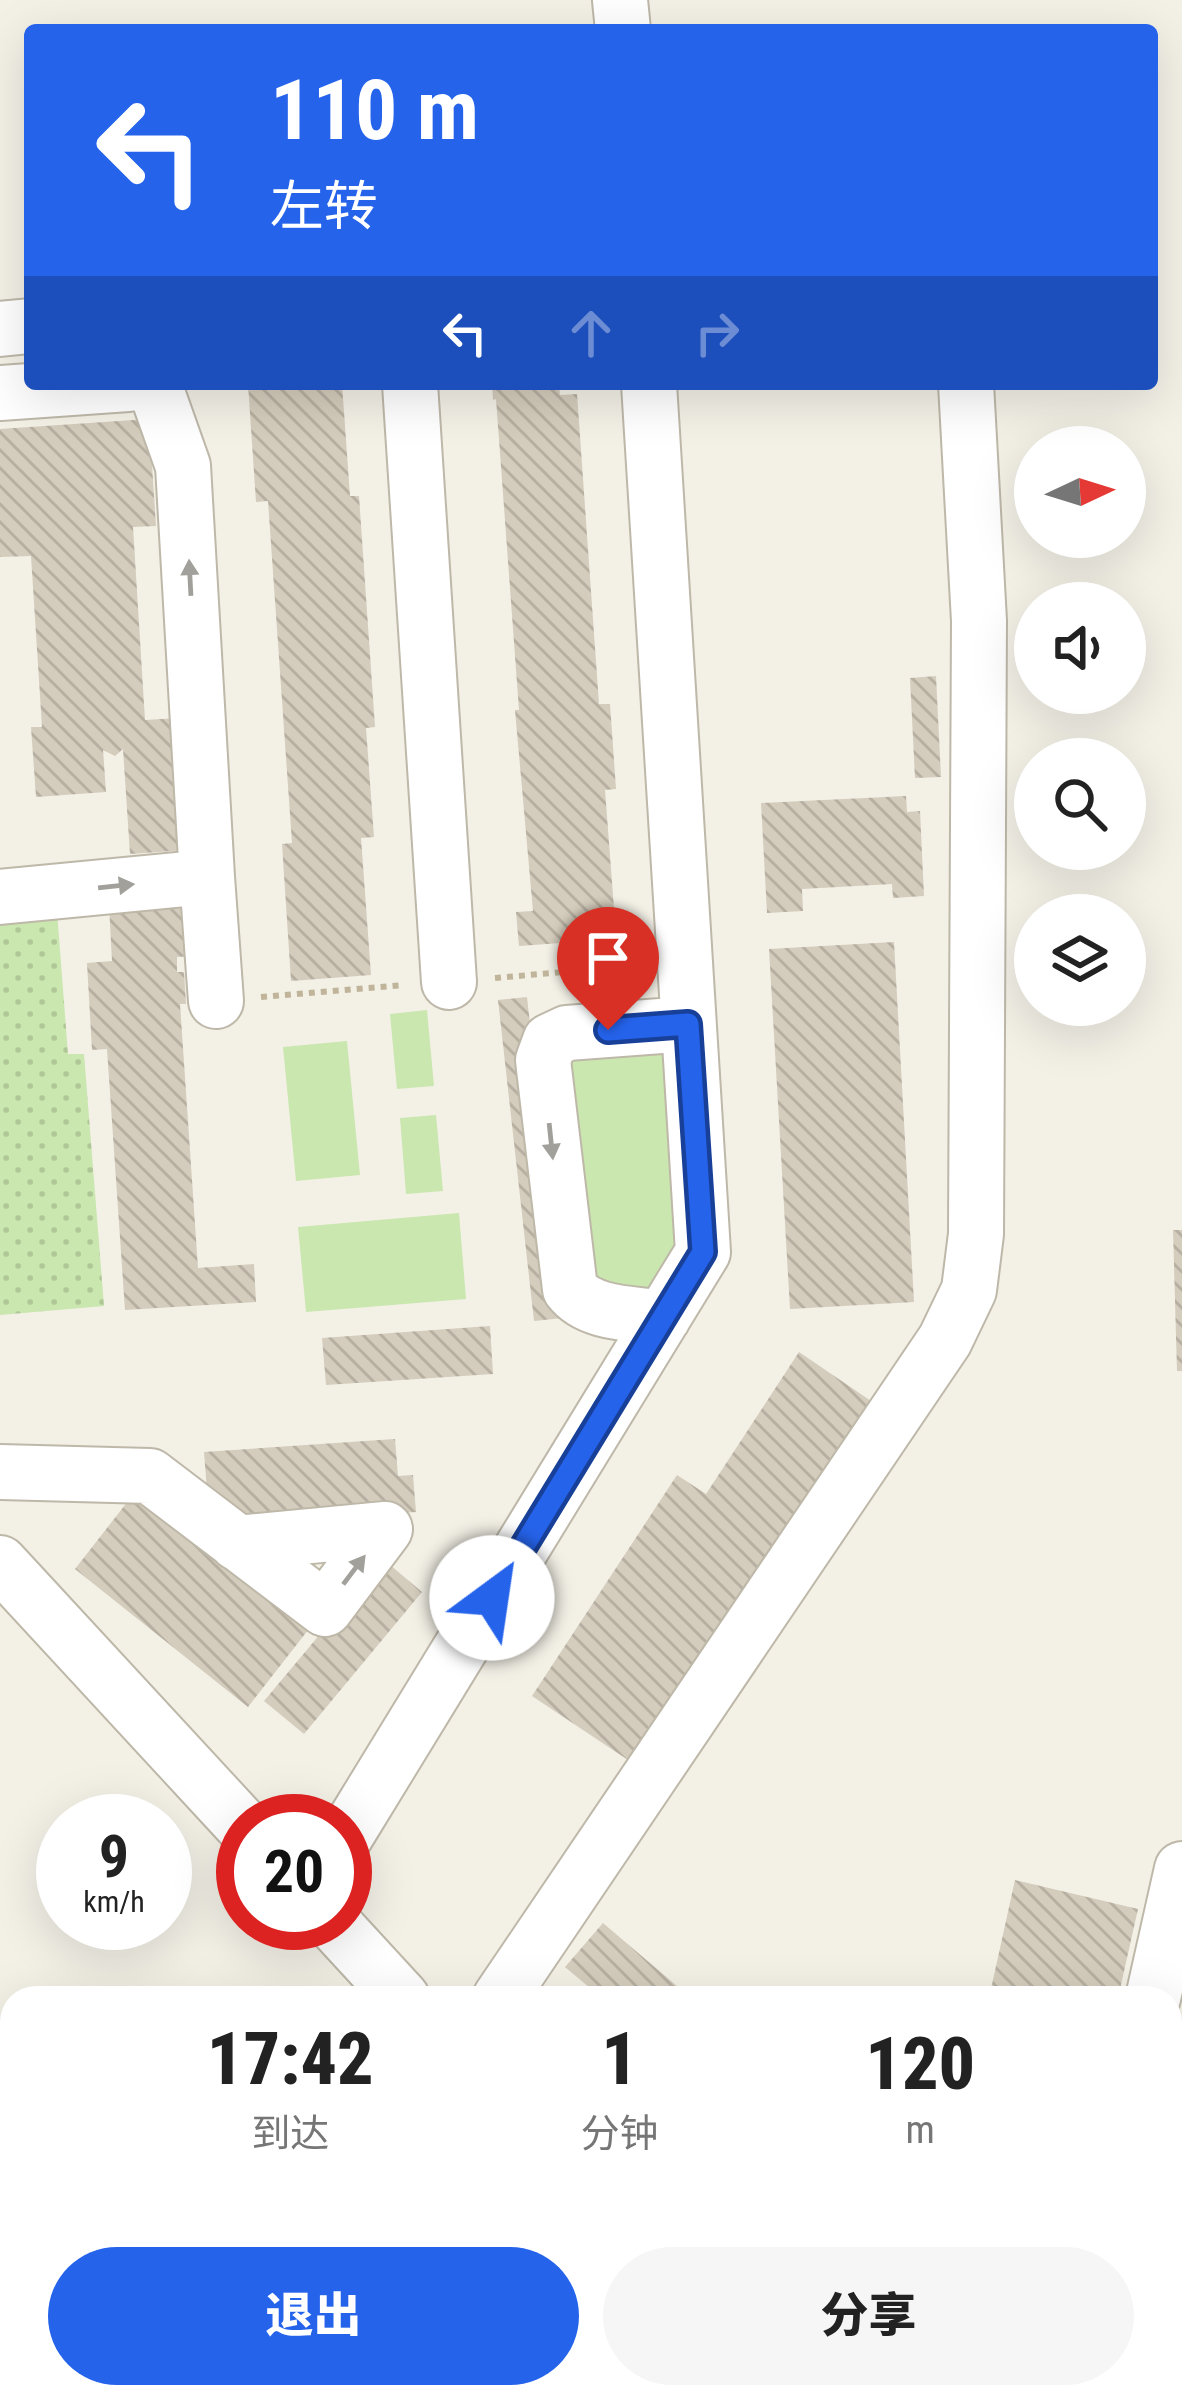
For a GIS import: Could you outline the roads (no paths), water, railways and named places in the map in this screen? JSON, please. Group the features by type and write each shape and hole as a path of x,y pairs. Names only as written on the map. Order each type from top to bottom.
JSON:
{"street":[{"path":"0,393 43,390"},
{"path":"156,390 184,466 216,1001"},
{"path":"410,390 449,982"},
{"path":"371,1794 703,1252 649,390"},
{"path":"508,1986 945,1340 969,1290 976,1234 979,621 966,390"},
{"path":"0,897 207,877"},
{"path":"663,1318 595,1307 570,1289 543,1060 550,1041 567,1033 688,1024"},
{"path":"0,1472 150,1476 237,1543"},
{"path":"0,1563 216,1797"},
{"path":"1156,1986 1182,1869"},
{"path":"358,1950 391,1986"}]}
